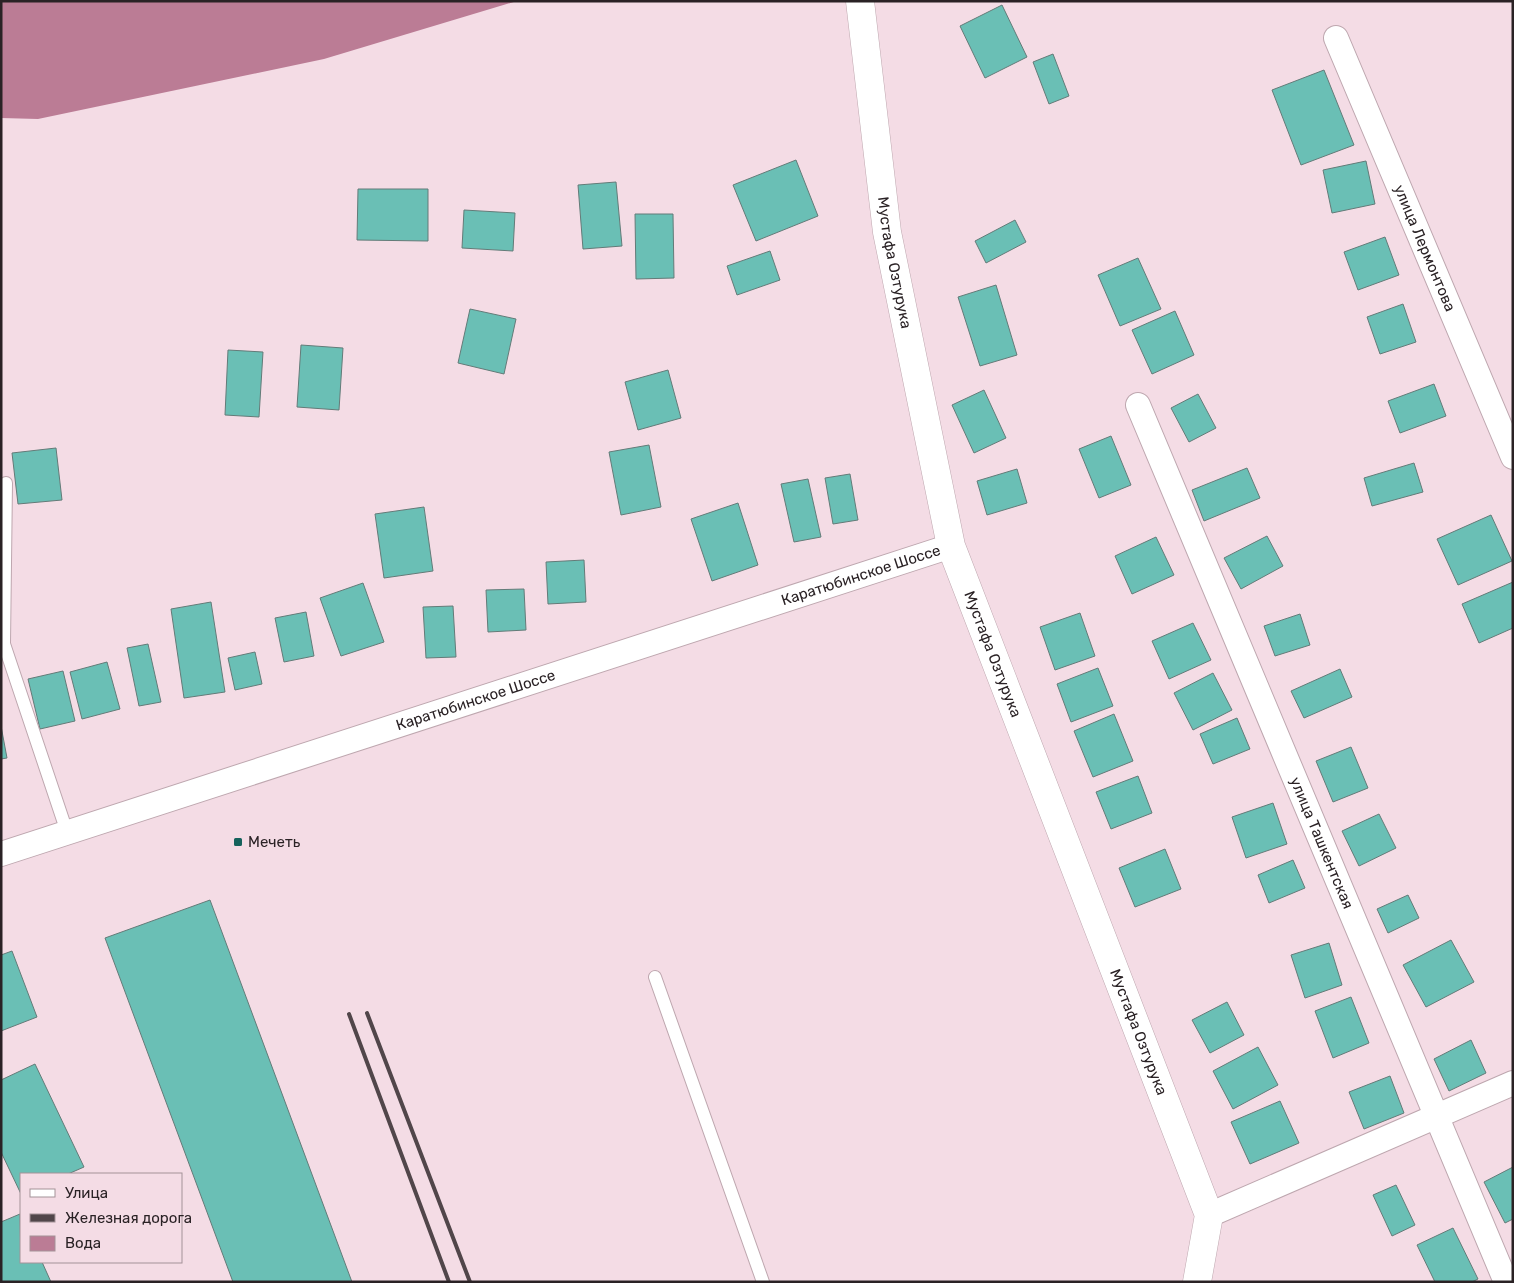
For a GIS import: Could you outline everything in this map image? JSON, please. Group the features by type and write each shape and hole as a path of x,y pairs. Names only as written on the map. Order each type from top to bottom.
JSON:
{"street":[{"name":"Мустафа Озтурука","path":"860,1 888,232 950,546 1210,1215"},
{"name":"улица Лермонтова","path":"1336,38 1513,457"},
{"name":"улица Ташкентская","path":"1138,405 1506,1282"},
{"name":"Каратюбинское Шоссе","path":"1,854 950,546"},
{"path":"1197,1282 1210,1215 1513,1083"}],"lane":[{"path":"6,483 4,644 67,832"},
{"path":"655,977 763,1282"}],"water":[{"path":"1,1 517,1 324,59 38,119 1,118"}],"building":[{"path":"1002,5 1027,57 985,78 960,26"},
{"path":"1053,54 1069,96 1049,104 1033,62"},
{"path":"1324,70 1354,145 1301,165 1272,90"},
{"path":"796,160 818,216 756,241 733,185"},
{"path":"1366,161 1375,204 1332,213 1323,170"},
{"path":"616,182 622,246 583,249 578,185"},
{"path":"358,189 428,189 428,241 357,240"},
{"path":"464,210 515,213 513,251 462,248"},
{"path":"635,214 673,214 674,278 636,279"},
{"path":"1015,220 1026,242 986,263 975,241"},
{"path":"1385,237 1399,275 1358,290 1344,252"},
{"path":"770,251 780,280 737,295 727,266"},
{"path":"1138,258 1161,309 1120,326 1098,275"},
{"path":"996,285 1017,355 980,366 958,297"},
{"path":"1403,304 1416,342 1380,354 1367,317"},
{"path":"470,309 516,319 504,374 458,363"},
{"path":"1175,311 1194,355 1152,374 1132,330"},
{"path":"301,345 343,348 339,410 297,407"},
{"path":"228,350 263,352 259,417 225,415"},
{"path":"668,370 681,418 638,430 625,382"},
{"path":"1434,384 1446,416 1400,433 1388,401"},
{"path":"984,390 1006,438 974,453 952,405"},
{"path":"1198,394 1216,428 1189,442 1171,408"},
{"path":"1111,436 1131,485 1099,498 1079,449"},
{"path":"649,445 661,507 621,515 609,452"},
{"path":"56,448 62,500 18,504 12,453"},
{"path":"1414,463 1423,492 1372,506 1364,478"},
{"path":"1247,468 1260,498 1204,521 1192,490"},
{"path":"1017,469 1027,503 987,515 977,481"},
{"path":"850,474 858,520 833,524 825,478"},
{"path":"808,479 821,537 794,542 781,484"},
{"path":"738,503 758,565 712,581 691,519"},
{"path":"424,507 433,571 384,578 375,514"},
{"path":"1491,515 1512,561 1458,585 1437,539"},
{"path":"1267,536 1283,566 1241,589 1224,558"},
{"path":"1156,537 1174,575 1132,594 1115,556"},
{"path":"584,560 586,602 548,604 546,562"},
{"path":"1513,582 1513,628 1479,643 1462,604"},
{"path":"363,583 384,642 341,656 320,598"},
{"path":"524,589 526,630 488,632 486,590"},
{"path":"211,602 225,692 184,698 171,609"},
{"path":"453,606 456,657 426,658 423,607"},
{"path":"306,612 314,656 284,662 275,618"},
{"path":"1080,613 1095,656 1055,670 1040,627"},
{"path":"1300,614 1310,645 1275,656 1264,626"},
{"path":"1193,623 1211,660 1169,679 1152,641"},
{"path":"148,644 161,702 139,706 127,648"},
{"path":"255,652 262,684 235,690 228,658"},
{"path":"107,662 120,709 82,719 70,672"},
{"path":"1098,668 1113,706 1071,722 1057,684"},
{"path":"1340,669 1352,697 1304,718 1291,691"},
{"path":"63,671 75,721 40,729 28,679"},
{"path":"1213,673 1232,710 1193,730 1174,693"},
{"path":"1114,714 1133,761 1093,777 1074,731"},
{"path":"1237,718 1250,749 1213,764 1200,734"},
{"path":"1,726 7,758 1,759"},
{"path":"1351,747 1368,788 1333,802 1316,761"},
{"path":"1138,776 1152,813 1111,829 1096,792"},
{"path":"1273,803 1287,844 1246,858 1232,817"},
{"path":"1379,814 1396,848 1359,866 1342,831"},
{"path":"1165,849 1181,889 1135,907 1119,868"},
{"path":"1293,860 1305,888 1269,903 1258,875"},
{"path":"1408,895 1419,918 1388,933 1377,909"},
{"path":"210,900 352,1282 233,1282 105,938"},
{"path":"1451,940 1474,982 1426,1007 1403,965"},
{"path":"1329,943 1342,985 1305,998 1291,955"},
{"path":"12,951 37,1017 1,1031 1,955"},
{"path":"1351,997 1369,1043 1333,1058 1315,1011"},
{"path":"1227,1002 1244,1035 1210,1053 1192,1020"},
{"path":"1471,1040 1486,1073 1449,1091 1434,1059"},
{"path":"1258,1047 1278,1085 1233,1109 1213,1071"},
{"path":"35,1064 84,1167 70,1173 20,1173 20,1192 1,1152 1,1080"},
{"path":"1390,1076 1404,1113 1364,1129 1349,1092"},
{"path":"1280,1101 1299,1143 1250,1164 1231,1122"},
{"path":"1513,1167 1513,1219 1505,1223 1484,1182"},
{"path":"1396,1185 1415,1225 1392,1236 1373,1195"},
{"path":"20,1214 20,1263 42,1263 51,1282 1,1282 1,1222"},
{"path":"1453,1228 1478,1279 1472,1282 1435,1282 1417,1245"}],"railway":[{"path":"367,1013 470,1282"},
{"path":"349,1014 449,1282"}],"place":[{"name":"Мечеть","path":"238,842"}]}
